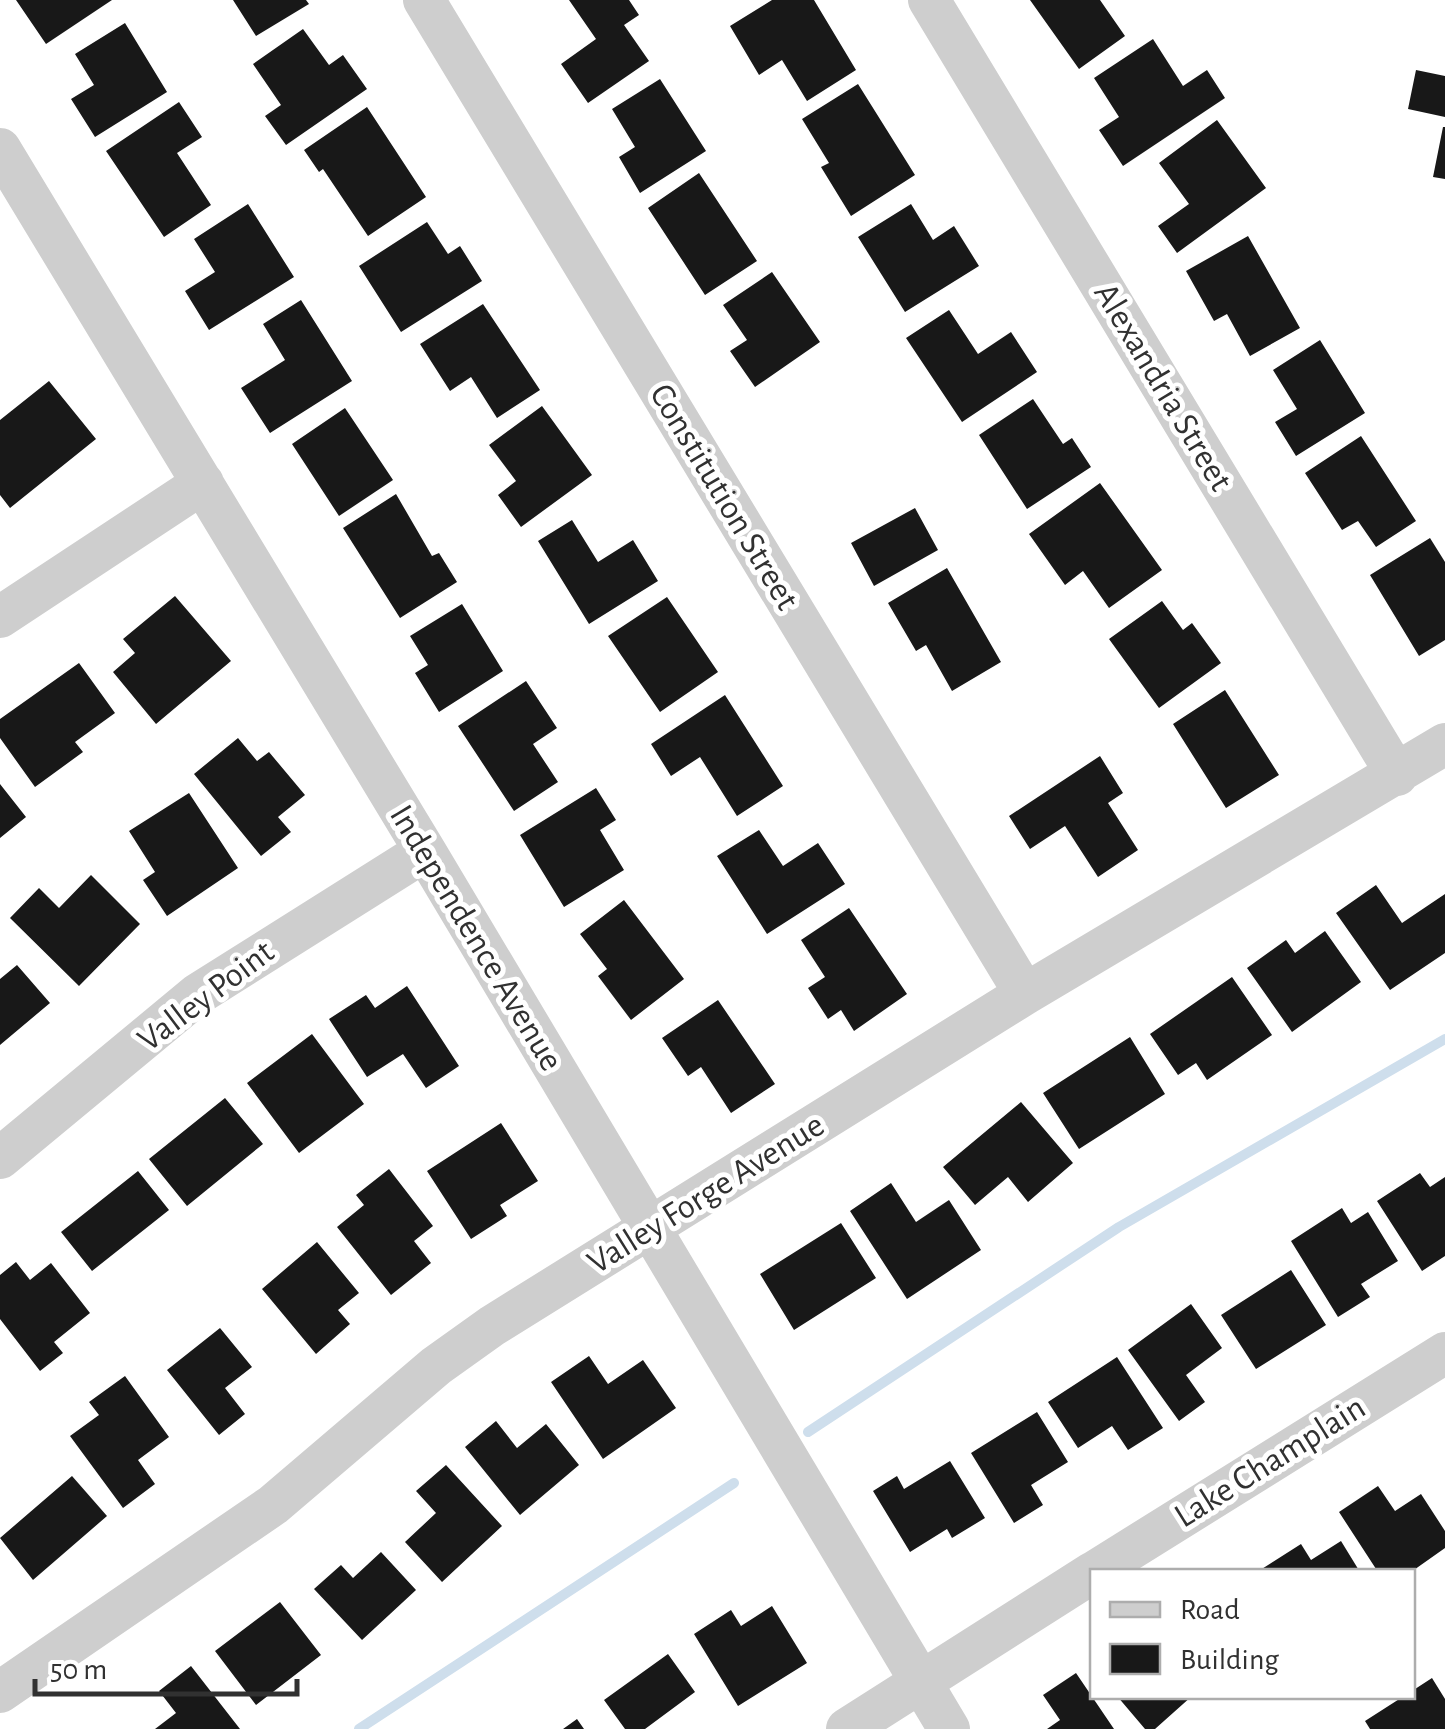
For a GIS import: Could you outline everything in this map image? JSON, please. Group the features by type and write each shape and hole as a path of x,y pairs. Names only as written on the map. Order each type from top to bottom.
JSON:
{"street":[{"name":"Constitution Street","path":"424,0 1024,994"},
{"name":"Alexandria Street","path":"929,0 1396,774"},
{"name":"Independence Avenue","path":"0,149 949,1729"},
{"path":"0,617 203,483"},
{"name":"Valley Forge Avenue","path":"0,1692 272,1505 436,1366 492,1326 1024,994 1445,744"},
{"name":"Valley Point","path":"0,1158 198,994 425,851"},
{"name":"Lake Champlain","path":"1098,1569 1445,1353"},
{"name":"Lake Champlain","path":"848,1729 1090,1574"}],"building":[{"path":"16,0 112,0 46,44"},
{"path":"233,0 306,0 309,4 256,36"},
{"path":"569,0 629,0 639,15 624,25 649,61 588,103 561,64 596,39"},
{"path":"772,0 814,0 856,70 807,101 782,60 759,75 730,26"},
{"path":"1030,0 1100,0 1125,36 1079,69"},
{"path":"125,23 167,92 95,137 71,99 94,85 75,54"},
{"path":"303,29 329,65 343,55 367,89 286,145 265,116 281,105 253,64"},
{"path":"1153,39 1183,86 1207,70 1225,98 1123,166 1099,130 1119,117 1094,78"},
{"path":"1416,70 1445,76 1445,117 1408,109"},
{"path":"660,79 706,151 640,193 619,157 635,147 612,109"},
{"path":"858,84 915,175 851,216 821,167 829,163 802,119"},
{"path":"179,102 202,137 177,153 211,205 164,237 106,151"},
{"path":"367,107 426,197 368,236 323,169 319,172 304,150"},
{"path":"1217,120 1266,188 1177,253 1158,226 1189,204 1159,163"},
{"path":"1445,127 1445,179 1433,177"},
{"path":"699,173 757,261 705,295 648,208"},
{"path":"248,204 294,277 209,330 185,291 215,272 194,239"},
{"path":"911,204 933,240 954,226 979,266 905,312 858,237"},
{"path":"427,222 448,254 460,246 482,281 401,332 359,266"},
{"path":"1248,236 1300,328 1250,356 1227,314 1214,321 1186,271"},
{"path":"772,272 820,342 755,387 730,351 747,340 723,305"},
{"path":"301,300 352,381 270,433 241,388 285,360 263,324"},
{"path":"483,304 540,390 497,418 471,377 450,391 420,344"},
{"path":"949,310 978,354 1011,332 1037,372 962,422 906,338"},
{"path":"1320,340 1365,413 1296,456 1275,422 1297,409 1273,370"},
{"path":"49,381 96,439 10,508 0,495 0,420"},
{"path":"1033,399 1063,444 1072,438 1091,467 1027,509 979,435"},
{"path":"542,406 592,475 521,527 498,495 516,481 489,445"},
{"path":"345,408 393,480 339,516 292,444"},
{"path":"1361,436 1416,521 1376,547 1358,521 1342,530 1305,473"},
{"path":"1100,483 1162,570 1109,608 1083,571 1065,585 1029,534"},
{"path":"396,494 432,556 439,553 457,582 400,618 343,528"},
{"path":"915,508 938,550 874,586 851,543"},
{"path":"572,520 598,562 633,540 658,581 589,624 538,541"},
{"path":"1430,538 1445,562 1445,640 1419,656 1370,575"},
{"path":"947,568 1001,662 952,691 926,645 916,651 888,603"},
{"path":"175,596 231,661 156,724 113,672 135,653 123,639"},
{"path":"667,597 718,672 660,712 608,636"},
{"path":"1162,601 1183,630 1192,623 1221,663 1159,708 1109,639"},
{"path":"462,604 503,671 439,712 415,673 428,665 410,636"},
{"path":"79,663 115,713 75,742 83,752 35,787 0,738 0,719"},
{"path":"526,681 557,728 533,744 558,782 514,811 458,726"},
{"path":"1225,690 1279,775 1226,808 1173,724"},
{"path":"725,695 783,786 737,816 700,757 671,776 651,744"},
{"path":"238,738 257,761 269,752 305,795 278,817 291,832 261,856 194,774"},
{"path":"1100,756 1123,793 1108,803 1138,850 1098,877 1065,826 1030,849 1009,816"},
{"path":"0,784 26,817 0,838"},
{"path":"596,788 616,820 600,830 624,870 564,907 520,835"},
{"path":"189,793 238,868 167,916 143,880 155,872 129,831"},
{"path":"759,830 783,866 818,843 845,884 767,934 717,856"},
{"path":"91,875 140,924 79,986 10,918 39,888 59,908"},
{"path":"1376,885 1402,923 1445,894 1445,953 1390,990 1336,913"},
{"path":"624,900 684,979 631,1020 598,976 607,969 580,934"},
{"path":"849,908 907,994 854,1031 841,1010 828,1019 808,988 825,977 801,940"},
{"path":"1325,931 1361,982 1292,1032 1247,968 1286,940 1295,953"},
{"path":"17,965 50,1003 0,1045 0,979"},
{"path":"1232,977 1272,1035 1207,1080 1196,1063 1178,1075 1150,1034"},
{"path":"407,986 459,1066 426,1088 403,1054 367,1077 329,1019 366,995 375,1008"},
{"path":"718,1000 775,1084 731,1113 701,1067 688,1076 662,1038"},
{"path":"312,1034 364,1104 299,1153 247,1083"},
{"path":"1130,1037 1165,1094 1079,1149 1043,1093"},
{"path":"225,1098 263,1144 187,1206 149,1159"},
{"path":"1021,1102 1073,1163 1028,1202 1008,1177 975,1205 943,1167"},
{"path":"501,1123 538,1181 500,1205 507,1216 471,1239 427,1171"},
{"path":"389,1169 433,1226 414,1241 431,1263 391,1295 337,1227 364,1205 356,1195"},
{"path":"138,1171 169,1210 92,1271 61,1232"},
{"path":"1420,1173 1430,1187 1445,1177 1445,1256 1422,1271 1377,1201"},
{"path":"891,1183 916,1222 949,1200 981,1250 907,1299 850,1211"},
{"path":"1342,1208 1351,1223 1368,1212 1398,1261 1361,1284 1370,1297 1338,1317 1291,1241"},
{"path":"841,1223 876,1278 794,1330 760,1274"},
{"path":"317,1242 359,1293 338,1310 350,1324 316,1354 262,1289"},
{"path":"16,1262 30,1280 51,1263 90,1313 54,1342 63,1353 40,1371 0,1319 0,1275"},
{"path":"1291,1270 1326,1325 1256,1369 1221,1315"},
{"path":"1191,1304 1222,1348 1186,1375 1205,1402 1179,1421 1128,1350"},
{"path":"220,1328 252,1367 225,1388 245,1414 219,1435 167,1370"},
{"path":"589,1356 608,1384 643,1360 676,1408 603,1459 551,1382"},
{"path":"1117,1357 1163,1428 1128,1450 1112,1426 1078,1448 1048,1402"},
{"path":"125,1376 169,1437 138,1460 155,1484 123,1508 70,1436 99,1415 89,1402"},
{"path":"1037,1412 1068,1462 1031,1485 1043,1505 1014,1523 971,1453"},
{"path":"496,1421 517,1448 546,1424 579,1465 520,1515 465,1447"},
{"path":"950,1461 985,1518 952,1538 947,1529 910,1552 873,1491 897,1476 904,1489"},
{"path":"446,1465 502,1526 442,1582 405,1542 436,1513 416,1491"},
{"path":"72,1476 107,1516 33,1580 0,1538"},
{"path":"1378,1486 1395,1511 1421,1494 1445,1531 1445,1548 1415,1569 1376,1569 1339,1512"},
{"path":"1341,1541 1358,1569 1262,1569 1301,1544 1311,1560"},
{"path":"381,1552 416,1590 362,1640 314,1589 341,1565 353,1578"},
{"path":"280,1602 321,1655 256,1705 215,1651"},
{"path":"772,1606 807,1663 738,1706 694,1634 731,1610 741,1626"},
{"path":"668,1654 695,1692 645,1729 625,1729 604,1700"},
{"path":"191,1666 240,1729 155,1729 176,1713 159,1691"},
{"path":"1076,1673 1090,1699 1114,1729 1047,1729 1060,1720 1043,1695"},
{"path":"1432,1678 1445,1699 1445,1729 1370,1729 1365,1721 1399,1699 1415,1699 1415,1689"},
{"path":"1120,1699 1189,1699 1155,1729 1145,1729"},
{"path":"577,1719 584,1729 563,1729"}],"waterway":[{"path":"808,1432 1119,1227 1445,1039"},
{"path":"359,1729 734,1483"}]}
